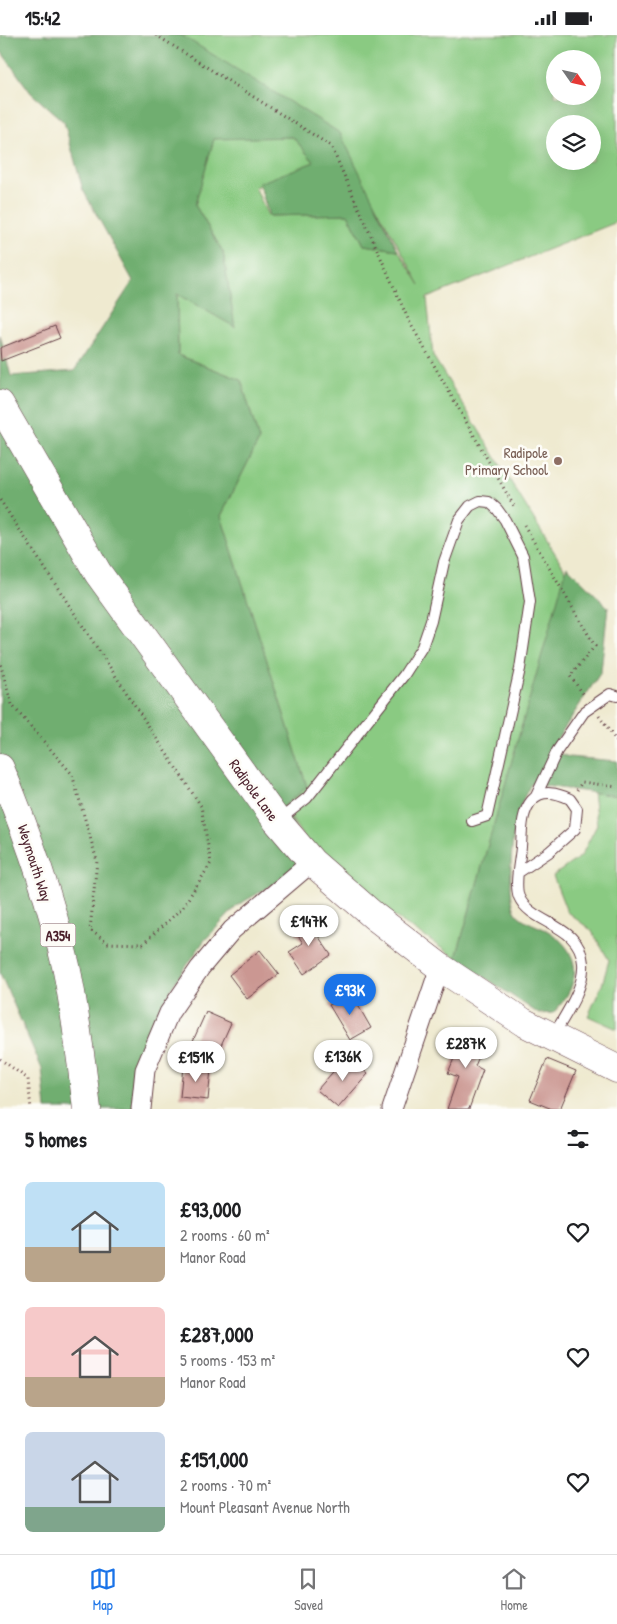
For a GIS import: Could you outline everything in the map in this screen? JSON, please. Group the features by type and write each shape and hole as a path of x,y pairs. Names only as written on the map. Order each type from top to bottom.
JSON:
{"main road":[{"name":"Radipole Lane","path":"0,404 98,573 277,821 312,862 374,916 440,967 523,1021 617,1069"},
{"name":"Weymouth Way","path":"0,768 20,815 57,931 77,1031 86,1109"}],"street":[{"path":"140,1109 145,1070 170,1013 200,968 232,930 312,862"},
{"path":"392,1109 440,967"}],"lane":[{"path":"277,821 307,798 404,675 422,647 431,621 444,563 458,520 470,506 480,501 489,502 497,509 523,556 530,602 520,669 492,798 487,816 472,821"},
{"path":"553,1037 574,999 581,980 583,963 580,950 573,939 524,905 518,895 523,819 557,751 584,712 610,694 617,696"},
{"path":"519,872 549,852 575,829 577,809 570,799 547,793 536,796"}],"path":[{"path":"156,35 331,146 409,321 516,510"},
{"path":"0,499 201,806 211,863 183,907 144,944 108,943 90,930 96,861 72,774 12,705 0,663"},
{"path":"521,518 595,646 570,676 617,742"},
{"path":"570,799 582,782 617,787"},
{"path":"0,1059 28,1079 31,1109"}],"green space":[{"path":"0,35 181,35 340,133 398,250 364,245 348,214 269,216 259,183 314,162 293,137 214,139 195,205 223,252 235,327 177,294 178,355 241,380 259,440 221,516 307,787 284,806 312,862 238,905 204,941 172,987 136,1069 133,1109 46,1109 42,1069 0,973 0,335 11,376 74,371 133,281 83,190 64,122 31,93 0,50"},
{"path":"176,35 617,35 617,222 427,298 433,356 566,571 456,958 357,891 315,857 284,806 307,787 221,516 259,440 241,380 178,355 177,294 234,326 223,252 195,205 214,138 293,137 314,162 255,187 268,216 348,214 364,245 398,250 420,285 338,137"},
{"path":"567,566 608,607 601,672 550,750 569,757 617,761 617,796 531,784 519,810 514,828 511,869 514,907 520,917 548,931 560,940 573,960 574,970 569,992 562,1002 553,1013 539,1014 456,958"},
{"path":"593,792 617,796 617,1029 588,1016 602,985 609,960 591,930 567,912 553,876 581,856 597,825"}],"building":[{"path":"55,326 60,338 1,361 0,348"},
{"path":"306,918 331,955 304,974 289,952 303,943 292,927"},
{"path":"260,950 279,974 247,999 229,975"},
{"path":"351,993 371,1028 350,1040 329,1005"},
{"path":"206,1012 231,1023 217,1054 192,1043"},
{"path":"457,1028 486,1040 475,1066 483,1070 469,1109 447,1109 458,1077 448,1073 459,1046 451,1043"},
{"path":"347,1056 368,1074 338,1108 317,1090"},
{"path":"547,1059 576,1071 560,1109 552,1109 530,1100"},
{"path":"183,1066 211,1069 208,1100 180,1097"}],"place":[{"name":"Radipole Primary School","path":"558,461"}]}
